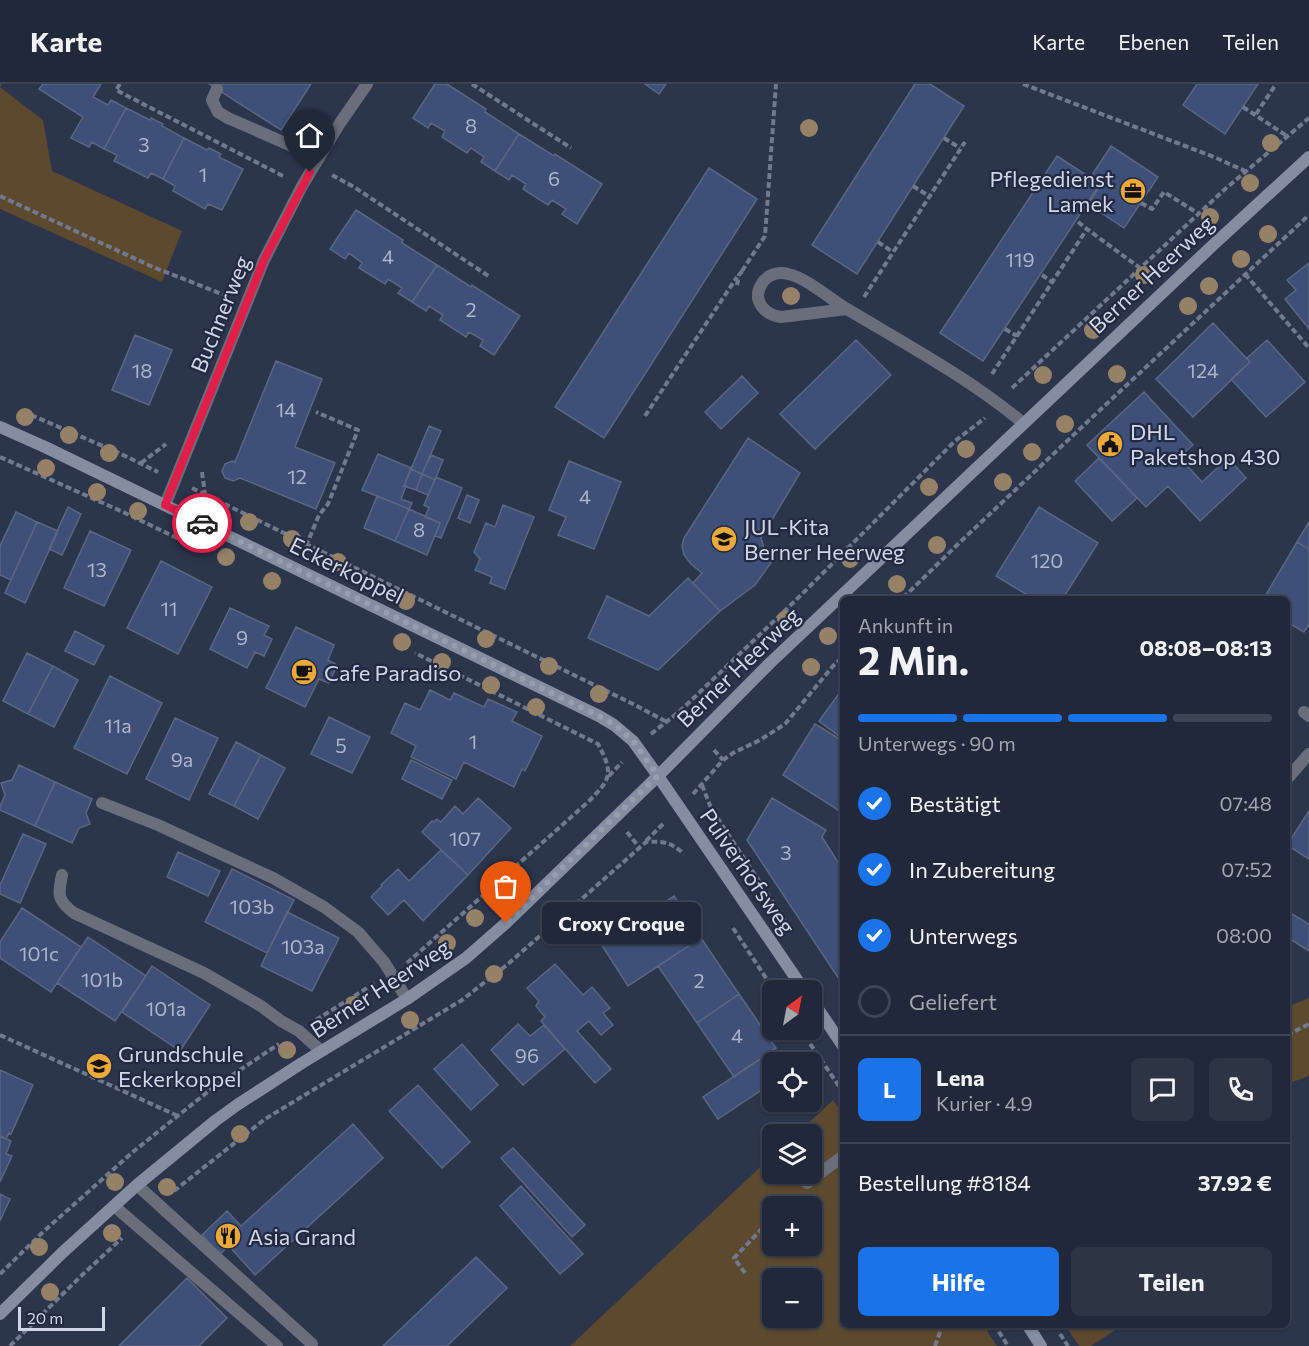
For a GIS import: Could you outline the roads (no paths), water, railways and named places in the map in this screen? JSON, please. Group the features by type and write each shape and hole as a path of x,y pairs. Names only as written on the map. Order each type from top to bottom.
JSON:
{"street":[{"name":"Buchnerweg","path":"165,505 264,260 302,186 367,84"},
{"path":"217,89 212,100 218,112 319,158"},
{"name":"Berner Heerweg","path":"841,596 1309,157"},
{"path":"847,309 774,316 763,309 758,296 759,288 762,282 773,274 786,273 798,277 936,362 998,403 1023,423"},
{"name":"Eckerkoppel","path":"0,427 599,716 615,725 633,741 658,776"},
{"name":"Berner Heerweg","path":"0,1314 62,1253 137,1185 222,1115 407,999 466,958 506,923 840,597"},
{"path":"1290,776 1309,754"},
{"name":"Pulverhofsweg","path":"658,776 797,980"},
{"path":"102,803 158,825 273,878 324,907 358,932 384,962 407,999"},
{"path":"62,875 58,892 64,905 74,913 204,973 299,1031 321,1051"},
{"path":"822,1015 840,1042"},
{"path":"822,1172 840,1158"},
{"path":"137,1185 312,1344"},
{"path":"114,1206 277,1346"},
{"path":"1030,1328 1041,1346"}],"place":[{"name":"Pflegedienst Lamek","path":"1133,191"},
{"name":"DHL Paketshop 430","path":"1110,444"},
{"name":"JUL-Kita Berner Heerweg","path":"724,539"},
{"name":"Cafe Paradiso","path":"304,672"},
{"name":"Croxy Croque","path":"506,923"},
{"name":"Grundschule Eckerkoppel","path":"99,1066"},
{"name":"Asia Grand","path":"228,1236"}]}
